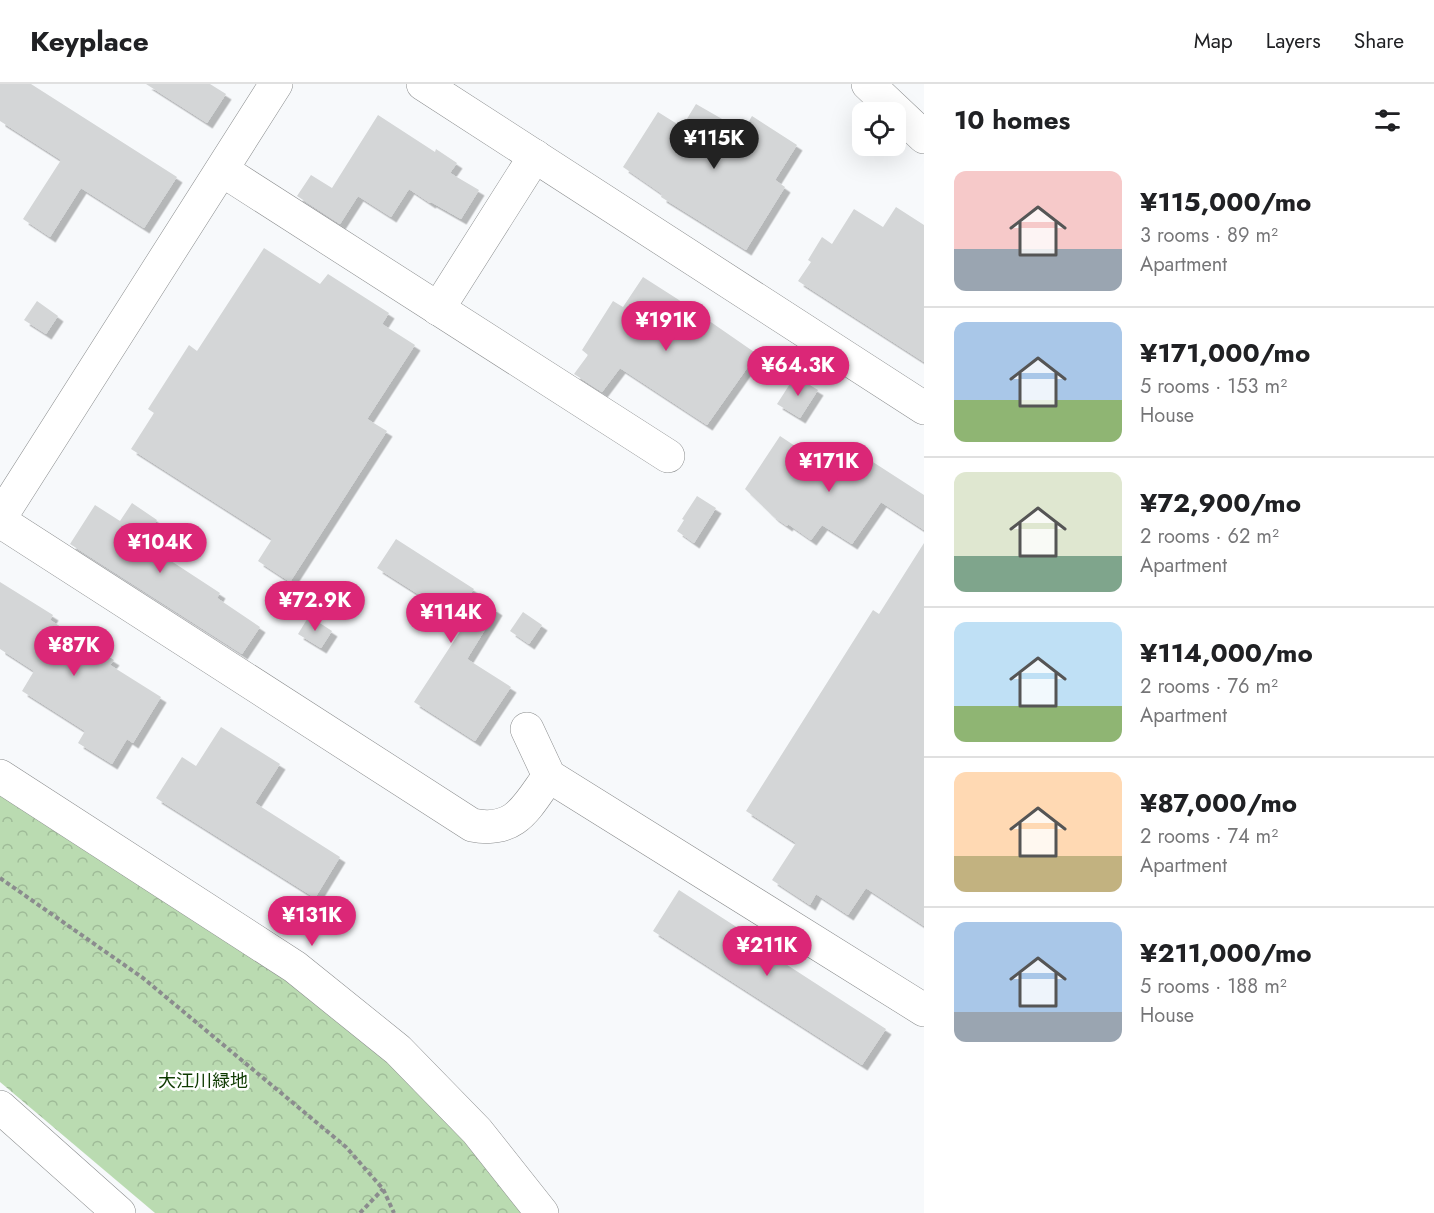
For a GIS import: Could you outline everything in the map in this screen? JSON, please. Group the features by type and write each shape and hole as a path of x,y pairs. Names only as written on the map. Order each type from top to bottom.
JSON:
{"street":[{"path":"276,84 0,520 472,825 486,828 510,822 518,816 549,776"},
{"path":"423,84 924,408"},
{"path":"868,84 924,137"},
{"path":"438,309 535,156"},
{"path":"222,170 668,456"},
{"path":"527,729 549,776 924,1010"},
{"path":"0,776 296,967 398,1050 477,1131 542,1213"},
{"path":"0,1107 119,1213"}],"path":[{"path":"0,878 143,978 346,1147 383,1189 393,1213"},
{"path":"360,1213 383,1189"}],"green space":[{"name":"大江川緑地","path":"0,795 286,977 389,1060 460,1133 522,1213 155,1213 0,1082"}],"building":[{"path":"0,84 31,84 177,177 144,228 81,188 50,237 23,219 61,160 0,121"},
{"path":"146,84 210,84 226,94 207,123"},
{"path":"696,104 743,131 752,116 797,145 775,180 785,187 746,250 661,197 662,194 623,167 658,112 682,127"},
{"path":"378,115 435,152 436,149 457,163 450,173 479,190 461,219 409,189 391,217 358,196 340,224 297,196 311,175 332,188"},
{"path":"896,207 924,225 924,362 798,281 811,262 808,260 822,237 832,244 854,209 883,227"},
{"path":"264,248 320,284 328,274 389,313 382,324 415,345 367,419 387,431 290,582 258,561 272,539 131,449 154,413 148,409 189,345 197,351"},
{"path":"643,277 757,354 707,425 620,368 602,392 574,374 588,355 582,350 613,301 623,307"},
{"path":"37,301 58,316 46,334 24,320"},
{"path":"795,376 818,390 800,418 777,404"},
{"path":"780,436 843,478 859,453 924,495 924,530 881,502 852,544 822,525 811,540 788,524 787,526 774,517 745,489"},
{"path":"697,496 716,508 694,543 677,531"},
{"path":"132,503 157,520 142,542 220,593 217,598 260,627 242,654 70,544 95,505 120,521"},
{"path":"396,539 474,589 471,593 497,610 467,659 511,687 475,741 414,702 465,624 377,568"},
{"path":"924,543 924,926 866,888 848,915 816,894 810,905 772,880 796,843 746,811 873,610 879,614"},
{"path":"0,582 53,615 50,620 114,660 110,665 161,697 133,743 127,739 112,764 78,743 85,731 22,691 34,671 0,649"},
{"path":"523,612 542,625 529,644 510,631"},
{"path":"309,616 332,631 321,648 298,634"},
{"path":"221,727 280,764 255,803 340,857 315,898 156,798 182,757 196,766"},
{"path":"679,890 763,944 761,948 886,1029 862,1065 653,931"}]}
